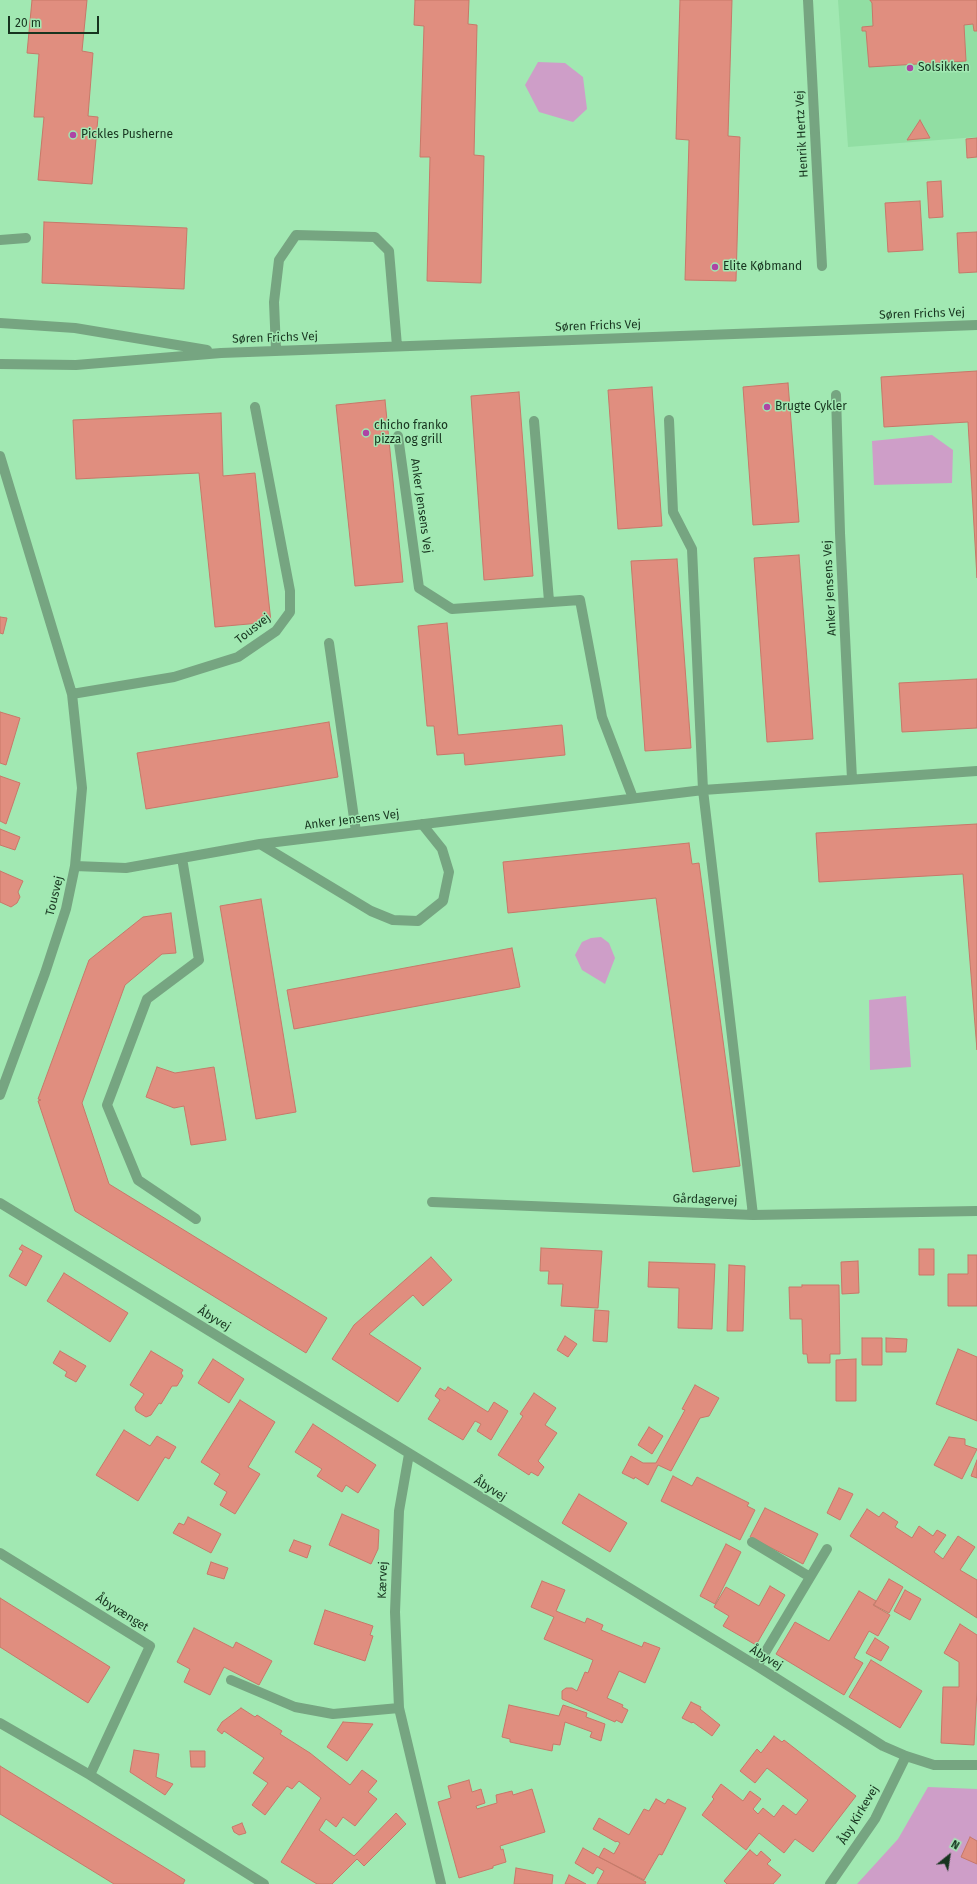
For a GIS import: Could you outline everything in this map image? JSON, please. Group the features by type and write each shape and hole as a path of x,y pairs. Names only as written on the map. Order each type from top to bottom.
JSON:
{"street":[{"name":"Henrik Hertz Vej","path":"808,0 822,266"},
{"path":"276,350 274,302 279,260 296,235 375,237 389,251 398,346"},
{"path":"0,240 26,238"},
{"name":"Søren Frichs Vej","path":"0,323 75,328 221,352"},
{"name":"Søren Frichs Vej","path":"0,364 76,365 221,352 977,325"},
{"name":"Anker Jensens Vej","path":"836,395 852,779"},
{"name":"Tousvej","path":"72,694 174,677 238,657 276,631 290,612 290,591 255,407"},
{"path":"669,420 674,512 692,549 704,790 753,1215"},
{"path":"534,421 549,601"},
{"name":"Anker Jensens Vej","path":"398,436 419,588 452,608 580,600 602,717 633,798"},
{"name":"Tousvej","path":"0,456 72,694 82,788 75,866 66,909 45,973 0,1095"},
{"path":"329,644 356,832"},
{"name":"Anker Jensens Vej","path":"75,866 126,868 260,844 704,790 977,771"},
{"path":"260,844 371,911 393,920 418,921 443,901 450,872 442,849 422,824"},
{"path":"182,858 199,960 147,999 107,1105 138,1180 196,1219"},
{"name":"Gårdagervej","path":"432,1202 753,1215 977,1211"},
{"name":"Åbyvej","path":"0,1203 757,1666 883,1746 906,1756 934,1765 977,1765"},
{"name":"Kærvej","path":"409,1454 399,1511 395,1612 399,1708 441,1884"},
{"path":"752,1542 810,1577"},
{"path":"757,1666 826,1549"},
{"name":"Åbyvænget","path":"0,1553 150,1646 90,1774"},
{"path":"231,1680 296,1706 333,1714 399,1708"},
{"path":"0,1723 90,1774 264,1884"},
{"name":"Åby Kirkevej","path":"830,1884 875,1818 906,1756"}],"shaded area":[{"name":"Solsikken","path":"838,0 977,0 977,137 848,147"},
{"path":"538,62 565,63 583,77 587,109 573,122 539,112 525,85"},
{"path":"932,435 953,450 952,483 874,485 872,441"},
{"path":"601,937 609,943 615,958 605,984 582,970 575,955 582,942 591,938"},
{"path":"906,996 911,1067 870,1070 869,1000"},
{"path":"928,1787 977,1789 977,1884 857,1884 898,1839"}],"building":[{"path":"32,0 87,0 82,51 93,53 88,116 98,117 92,184 38,180 44,117 34,117 39,54 27,53"},
{"path":"415,0 469,0 468,24 477,25 474,155 484,156 481,283 427,281 430,157 420,157 424,26 414,25"},
{"path":"680,0 732,0 728,136 740,137 736,281 685,280 689,140 676,139"},
{"path":"870,0 977,0 977,31 974,31 973,24 964,25 966,61 869,67 866,31 862,31 862,27 873,26 872,3"},
{"path":"920,120 930,138 907,140"},
{"path":"977,138 977,157 967,158 966,139"},
{"path":"941,181 943,217 929,218 927,182"},
{"path":"920,201 923,250 888,252 885,203"},
{"path":"44,222 187,228 184,289 42,283"},
{"path":"977,232 977,272 959,273 957,233"},
{"path":"977,371 977,578 968,422 884,427 881,377"},
{"path":"788,383 799,522 753,525 743,387"},
{"path":"652,387 662,526 618,529 608,390"},
{"path":"519,392 533,576 484,580 471,396"},
{"path":"385,400 403,582 355,586 336,405"},
{"path":"221,413 223,476 255,473 271,622 215,627 199,473 76,479 73,420"},
{"path":"799,555 813,739 767,742 754,558"},
{"path":"677,559 691,748 645,751 631,561"},
{"path":"0,617 7,618 3,634 0,633"},
{"path":"447,623 458,735 562,725 565,755 465,765 464,753 437,755 434,726 427,726 418,626"},
{"path":"977,679 977,728 902,732 899,683"},
{"path":"0,712 20,718 6,765 0,763"},
{"path":"329,722 338,777 146,809 137,753"},
{"path":"0,776 20,783 6,824 0,821"},
{"path":"977,824 977,1050 963,874 819,882 816,833"},
{"path":"0,829 20,837 15,850 0,845"},
{"path":"689,843 692,864 699,863 740,1166 693,1172 656,898 508,913 503,862"},
{"path":"0,871 23,881 18,892 20,897 17,903 11,907 0,902"},
{"path":"261,899 296,1112 256,1119 220,906"},
{"path":"171,913 176,953 162,954 125,985 82,1103 109,1184 327,1318 306,1353 75,1211 38,1101 41,1100 38,1099 89,960 143,917"},
{"path":"512,948 520,987 294,1029 287,990"},
{"path":"157,1067 175,1073 214,1067 226,1140 191,1145 184,1106 174,1108 146,1097"},
{"path":"22,1245 42,1256 26,1286 9,1276 23,1251 19,1249"},
{"path":"541,1248 602,1251 598,1308 561,1306 563,1284 548,1284 549,1271 540,1271"},
{"path":"919,1249 934,1249 934,1275 919,1275"},
{"path":"968,1255 977,1255 977,1306 948,1306 948,1274 968,1274"},
{"path":"431,1257 452,1280 423,1306 413,1295 369,1334 421,1368 398,1402 332,1359 354,1325"},
{"path":"858,1261 859,1293 842,1294 841,1262"},
{"path":"649,1262 715,1264 712,1329 678,1328 679,1288 648,1287"},
{"path":"729,1265 745,1266 743,1331 727,1331"},
{"path":"64,1273 128,1313 110,1342 47,1301"},
{"path":"802,1285 839,1285 840,1354 830,1354 830,1363 808,1363 807,1354 803,1354 802,1319 790,1319 789,1287 802,1287"},
{"path":"595,1310 609,1311 607,1342 593,1341"},
{"path":"565,1336 577,1344 568,1357 557,1350"},
{"path":"862,1338 882,1338 882,1365 862,1365"},
{"path":"886,1338 907,1339 906,1352 886,1352"},
{"path":"958,1349 977,1357 977,1421 936,1404"},
{"path":"60,1351 86,1366 76,1382 65,1376 67,1372 53,1363"},
{"path":"151,1351 183,1370 181,1373 183,1376 177,1386 172,1386 161,1404 159,1403 151,1415 146,1417 136,1411 135,1407 144,1394 130,1385"},
{"path":"213,1359 244,1379 229,1403 198,1383"},
{"path":"856,1359 856,1401 836,1401 836,1360"},
{"path":"695,1385 719,1398 709,1416 700,1418 671,1471 658,1465 648,1485 635,1477 634,1479 622,1473 631,1456 643,1463 656,1463 685,1410 682,1409"},
{"path":"448,1387 488,1412 494,1402 508,1411 491,1440 477,1431 481,1424 475,1421 463,1440 428,1419 440,1400 435,1396 440,1388 445,1391"},
{"path":"534,1393 556,1408 545,1425 557,1433 538,1461 544,1467 538,1476 531,1472 529,1475 498,1455 523,1416 520,1414"},
{"path":"240,1400 275,1422 248,1467 260,1474 235,1514 220,1505 227,1492 214,1484 220,1474 201,1462"},
{"path":"313,1424 376,1465 358,1493 346,1485 342,1492 317,1476 322,1469 295,1452"},
{"path":"649,1427 663,1436 652,1454 638,1445"},
{"path":"124,1430 150,1446 157,1436 176,1447 169,1459 165,1457 138,1501 96,1475"},
{"path":"949,1437 965,1439 965,1445 977,1449 962,1479 934,1465"},
{"path":"977,1460 977,1478 971,1476"},
{"path":"673,1476 692,1486 697,1477 749,1503 747,1506 755,1510 740,1540 661,1501"},
{"path":"839,1488 853,1494 840,1520 827,1513"},
{"path":"579,1494 627,1523 610,1552 562,1523"},
{"path":"765,1508 818,1534 803,1564 750,1537"},
{"path":"867,1509 879,1517 883,1512 898,1522 895,1527 912,1538 919,1526 933,1536 937,1530 946,1535 934,1552 943,1559 958,1536 975,1547 960,1570 977,1580 977,1618 850,1536"},
{"path":"342,1514 379,1530 378,1549 371,1564 329,1545"},
{"path":"188,1517 221,1534 211,1553 173,1533 179,1523 184,1525"},
{"path":"294,1540 311,1546 307,1558 289,1551"},
{"path":"726,1544 741,1552 715,1604 700,1596"},
{"path":"211,1562 228,1568 224,1579 207,1574"},
{"path":"889,1579 903,1587 889,1613 874,1605"},
{"path":"542,1581 565,1590 556,1611 585,1623 587,1618 603,1625 601,1630 642,1647 644,1642 660,1648 645,1683 619,1671 607,1698 623,1705 622,1707 628,1710 622,1723 616,1720 615,1722 562,1699 562,1691 566,1688 572,1688 577,1691 585,1672 588,1673 593,1660 544,1639 554,1617 531,1607"},
{"path":"770,1586 785,1595 756,1645 723,1626 729,1616 714,1607 726,1587 759,1606"},
{"path":"905,1590 921,1599 910,1620 894,1611"},
{"path":"859,1591 876,1601 873,1605 890,1615 878,1636 869,1631 854,1658 863,1663 844,1695 776,1654 795,1622 829,1641"},
{"path":"0,1598 110,1667 88,1703 0,1647"},
{"path":"325,1610 373,1626 370,1635 373,1636 365,1661 314,1644"},
{"path":"960,1624 977,1635 977,1690 974,1745 941,1743 943,1687 959,1687 959,1662 944,1653"},
{"path":"194,1628 233,1648 236,1642 272,1661 259,1685 224,1667 210,1695 184,1682 190,1669 177,1662"},
{"path":"875,1638 889,1647 881,1661 866,1653"},
{"path":"871,1660 922,1691 900,1728 849,1697"},
{"path":"691,1702 701,1707 700,1709 720,1725 712,1736 693,1722 692,1723 682,1718"},
{"path":"509,1705 559,1716 563,1705 587,1713 586,1717 605,1724 601,1741 590,1737 592,1732 565,1722 560,1745 553,1744 552,1751 510,1742 510,1739 502,1737"},
{"path":"241,1708 255,1717 257,1715 282,1731 280,1734 310,1753 350,1785 362,1770 377,1781 368,1792 377,1799 355,1826 343,1817 336,1827 326,1819 319,1830 354,1856 396,1813 406,1824 364,1866 357,1859 332,1884 317,1884 281,1862 321,1798 299,1781 292,1789 287,1786 265,1815 252,1805 268,1783 253,1773 264,1758 224,1731 222,1734 217,1730 222,1722"},
{"path":"343,1722 373,1724 347,1761 327,1747"},
{"path":"774,1736 782,1742 784,1740 856,1796 813,1852 795,1839 784,1853 759,1833 746,1850 702,1815 714,1799 712,1797 721,1784 743,1801 750,1791 761,1799 753,1809 758,1814 763,1808 774,1817 783,1805 796,1815 808,1800 767,1768 755,1783 740,1771 757,1749 761,1753"},
{"path":"134,1750 159,1754 156,1777 173,1784 165,1795 130,1772"},
{"path":"190,1751 205,1751 205,1767 191,1767"},
{"path":"0,1766 185,1880 183,1884 114,1884 0,1814"},
{"path":"469,1780 472,1792 481,1789 485,1803 476,1806 477,1809 497,1803 496,1795 512,1791 513,1795 532,1789 545,1832 500,1846 501,1850 503,1849 506,1862 493,1866 493,1868 459,1878 438,1802 451,1798 448,1786"},
{"path":"656,1799 665,1804 668,1799 686,1808 662,1855 659,1854 644,1880 599,1857 604,1848 614,1854 620,1843 593,1829 599,1818 629,1835 644,1809 649,1811"},
{"path":"242,1823 246,1833 239,1835 234,1832 232,1827"},
{"path":"970,1837 977,1841 977,1864 961,1857"},
{"path":"583,1848 646,1882 645,1884 597,1884 604,1871 597,1867 593,1874 575,1863"},
{"path":"750,1850 757,1856 761,1851 771,1860 767,1864 781,1875 773,1884 727,1884 724,1881"},
{"path":"516,1868 553,1875 552,1884 514,1884"},
{"path":"569,1875 586,1884 565,1884"}],"place":[{"name":"Solsikken","path":"910,68"},
{"name":"Pickles Pusherne","path":"73,135"},
{"name":"Elite Købmand","path":"715,267"},
{"name":"Brugte Cykler","path":"767,407"},
{"name":"chicho franko pizza og grill","path":"366,433"}]}
